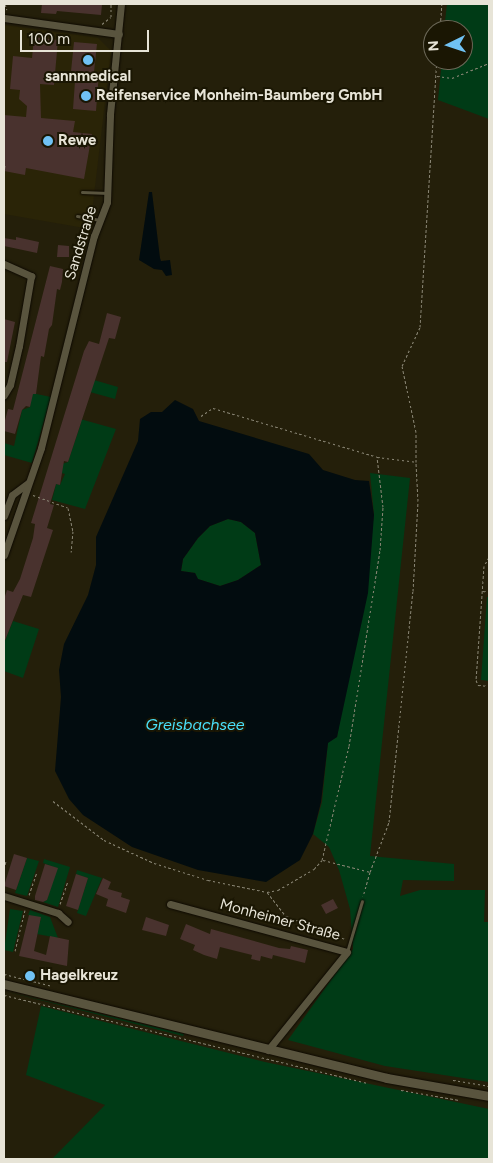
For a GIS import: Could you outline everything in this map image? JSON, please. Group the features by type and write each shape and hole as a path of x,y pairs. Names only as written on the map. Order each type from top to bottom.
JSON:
{"street":[{"name":"Sandstraße","path":"4,555 27,494 28,483 51,414 99,220 109,193 110,114 121,4"},
{"path":"4,18 119,34"},
{"path":"4,264 31,276 19,346 10,384 4,395"},
{"name":"Sandstraße","path":"4,516 12,495 28,483"},
{"path":"4,896 58,913 68,922"},
{"name":"Monheimer Straße","path":"170,904 347,952 268,1050"},
{"path":"4,984 387,1078 489,1096"}],"lane":[{"path":"82,192 109,193"},
{"path":"77,216 99,220"},
{"path":"347,952 362,900"}],"path":[{"path":"441,20 442,4"},
{"path":"436,76 452,78 489,63"},
{"path":"362,900 370,872 389,822 413,591 418,501 416,432 402,366 420,327 436,70"},
{"path":"4,173 5,165"},
{"path":"201,416 213,408 377,457 416,462"},
{"path":"54,801 79,824 104,840 154,863 208,880 266,892 293,882 322,860 350,746 380,550 383,508 377,457"},
{"path":"27,494 68,508 73,531 71,552"},
{"path":"489,557 484,566 476,680 478,685 489,686"},
{"path":"482,591 489,592"},
{"path":"322,860 370,872"},
{"path":"4,869 6,861"},
{"path":"15,951 26,903 37,872"},
{"path":"60,906 68,881"},
{"path":"266,892 286,916 350,942"}],"shaded area":[{"path":"4,25 98,38 111,51 90,229 4,214"}],"green space":[{"path":"447,4 489,4 489,119 438,100 441,70 473,70 473,20 445,20"},
{"path":"94,380 118,387 115,399 90,392"},
{"path":"32,393 51,397 32,463 4,455 4,443 14,446 22,410 30,407"},
{"path":"73,417 116,429 85,509 52,500 56,484 60,485 65,474 48,469 68,462 81,423"},
{"path":"370,473 410,478 370,856 454,864 454,881 403,880 400,896 420,890 485,890 484,922 489,922 489,1082 385,1066 288,1040 353,949 350,909 339,870 329,847 313,834 322,802 328,742 337,737 374,515"},
{"path":"228,519 241,522 255,533 261,565 238,580 220,586 198,579 195,573 181,571 183,559 198,538 210,526"},
{"path":"487,597 489,597 489,681 481,680"},
{"path":"13,621 39,629 23,678 4,671 4,643"},
{"path":"27,858 39,861 27,896 15,893"},
{"path":"44,859 70,867 58,907 43,902 47,900 57,868 43,863"},
{"path":"77,870 102,878 86,916 77,913 88,878 76,874"},
{"path":"10,909 23,911 13,952 4,950"},
{"path":"30,910 50,917 58,938 37,934 41,918 28,915"},
{"path":"4,991 184,1034 183,1036"},
{"path":"41,1006 265,1062 489,1109 489,1159 52,1159 105,1105 26,1075"}],"water":[{"path":"149,192 152,192 160,258 161,261 170,260 172,275 166,276 162,270 154,269 139,260"},
{"name":"Greisbachsee","path":"175,400 193,409 199,421 309,454 323,470 355,480 369,481 374,515 368,593 337,737 328,743 321,802 313,834 300,860 266,882 198,870 132,847 83,815 69,799 55,771 61,697 59,670 64,644 88,595 96,565 96,537 138,441 140,419 151,412 162,412","holes":["228,519 241,522 255,533 261,565 238,580 220,586 198,579 195,573 181,571 183,559 198,538 210,526"]}],"building":[{"path":"42,4 102,5 101,15 57,11 56,14 41,13"},
{"name":"Rewe","path":"34,37 58,40 54,85 40,84 41,118 75,121 73,132 92,134 84,179 26,168 25,175 4,171 4,115 26,117 27,106 19,99 20,90 10,89 13,56 32,58"},
{"path":"74,42 97,44 94,72 99,72 96,111 73,109 75,81 70,81"},
{"path":"16,237 39,242 37,253 4,246 4,238 16,240"},
{"path":"58,245 69,246 69,257 57,257"},
{"path":"50,266 63,269 62,282 60,290 57,289 52,325 49,329 44,357 41,356 36,394 33,394 30,407 26,406 22,410 15,434 4,431 4,424 8,409 13,410"},
{"path":"107,313 121,317 115,339 109,338 68,462 64,461 60,485 56,484 50,504 54,505 47,528 53,530 31,597 23,595 4,643 4,599 7,590 13,592 20,579 33,538 35,524 31,523 84,351 89,341 99,344"},
{"path":"4,319 15,322 7,362 4,362"},
{"path":"14,854 27,858 16,890 4,886"},
{"path":"45,864 58,868 47,900 43,902 35,900 35,896"},
{"path":"76,874 88,878 78,910 66,906"},
{"path":"103,878 111,882 108,889 122,893 121,897 130,900 126,913 106,906 108,899 96,894"},
{"path":"333,899 338,908 326,914 321,905"},
{"path":"29,915 41,917 34,951 46,955 50,936 69,940 67,966 19,956"},
{"path":"146,917 169,925 166,936 142,930"},
{"path":"186,924 210,934 211,929 279,948 290,949 291,946 308,950 305,963 273,955 272,959 261,956 260,961 251,959 252,955 220,947 217,959 204,955 193,950 195,945 180,939"}],"place":[{"name":"sannmedical","path":"88,60"},
{"name":"Reifenservice Monheim-Baumberg GmbH","path":"86,96"},
{"name":"Rewe","path":"48,141"},
{"name":"Hagelkreuz","path":"30,976"}]}
